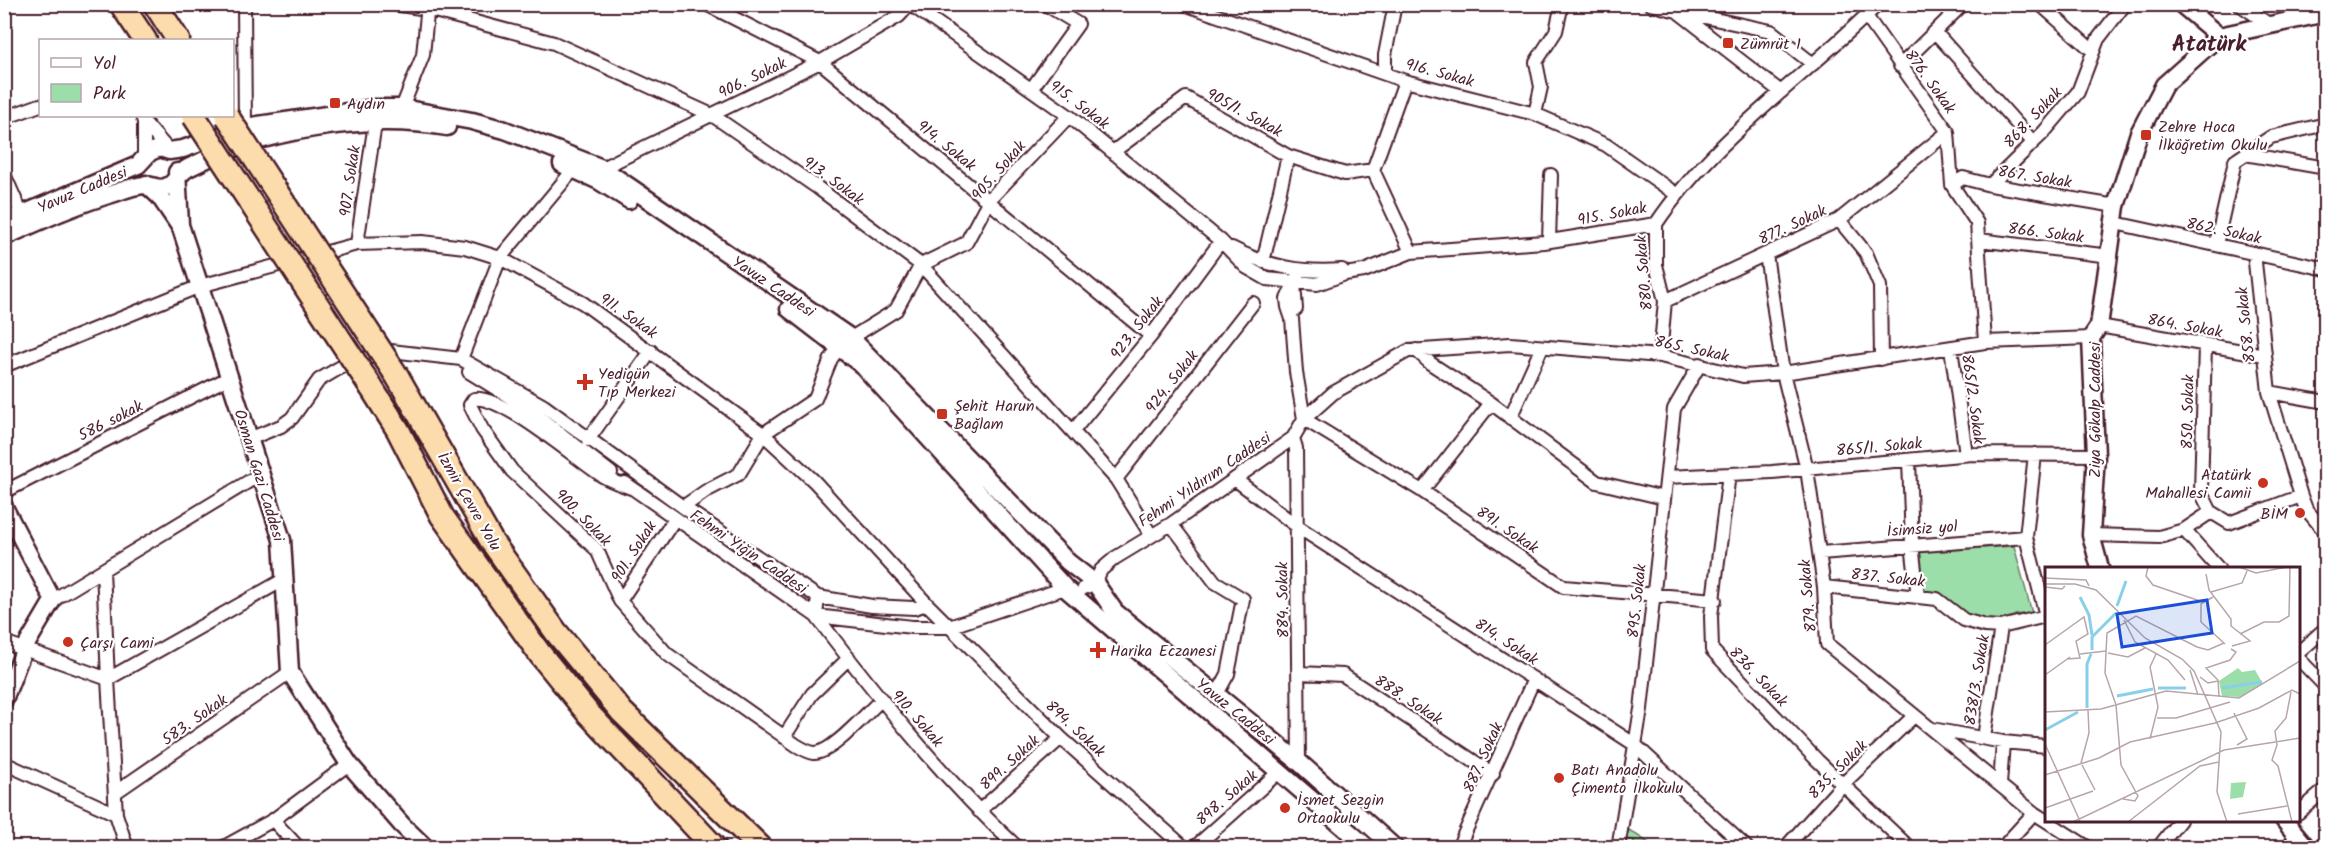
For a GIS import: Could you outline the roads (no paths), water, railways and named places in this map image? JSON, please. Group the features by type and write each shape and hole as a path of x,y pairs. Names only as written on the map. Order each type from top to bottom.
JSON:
{"highway":[{"path":"121,4 142,36"},
{"name":"İzmir Çevre Yolu","path":"195,117 398,430 442,516 540,654 587,712 715,848"},
{"name":"İzmir Çevre Yolu","path":"236,121 397,376 492,542 556,633 622,711 761,848"}],"main road":[{"path":"2181,5 2219,36"},
{"name":"Ziya Gökalp Caddesi","path":"2100,567 2091,535 2096,455 2095,332 2110,256 2116,206 2139,133 2164,85 2219,36 2325,13"},
{"name":"Yavuz Caddesi","path":"4,222 138,165 150,152 159,148 169,151 183,149 236,121 375,108 402,108 472,121 506,130 602,168 845,342 1087,581 1114,612 1299,762 1395,848"},
{"name":"Yavuz Caddesi","path":"4,237 84,204 146,185 157,188 167,187 186,169 253,143 296,130 375,123 430,124 470,131 510,142 599,181 845,342 863,366 1065,588 1368,848"},
{"path":"169,151 177,162 176,179 181,228"},
{"path":"144,159 140,170 146,185"},
{"name":"Osman Gazi Caddesi","path":"146,185 160,197 181,228 282,540 290,672 349,764 402,825 426,848"},
{"path":"1065,588 1075,593 1087,581"}],"street":[{"path":"244,4 245,78 236,121 253,143"},
{"name":"913. Sokak","path":"393,4 428,7 554,43 712,114 921,265 1074,430 1116,479 1151,535"},
{"name":"914. Sokak","path":"706,4 820,62 1151,336"},
{"path":"1032,88 1078,24 1045,4"},
{"name":"916. Sokak","path":"1184,4 1405,81 1535,114 1606,145 1676,194"},
{"path":"1385,74 1385,55 1395,4"},
{"path":"1535,114 1541,87 1536,62 1556,31 1562,4"},
{"path":"1650,4 1771,31 1813,64"},
{"name":"915. Sokak","path":"910,5 1032,88 1114,151 1221,241 1246,267 1267,279 1317,284 1375,267 1410,252 1549,242 1656,224 1676,194 1781,92 1878,4"},
{"path":"1900,66 1963,4"},
{"path":"2040,4 2093,51"},
{"name":"868. Sokak","path":"1990,185 2078,92 2098,39 2125,4"},
{"path":"2239,4 2270,25"},
{"name":"906. Sokak","path":"602,168 820,62 899,16 910,5"},
{"path":"402,108 423,55 428,7"},
{"path":"1677,11 1781,92"},
{"name":"876. Sokak","path":"1866,16 1948,132 1952,185 1977,223 1985,342"},
{"path":"1935,32 2033,142"},
{"path":"234,86 245,78"},
{"path":"1405,81 1373,170 1410,252"},
{"name":"905/1. Sokak","path":"1114,151 1186,98 1288,156 1345,174 1373,170"},
{"path":"4,118 39,105"},
{"name":"905. Sokak","path":"921,265 966,243 988,200 1069,116"},
{"path":"143,119 169,151"},
{"path":"143,119 144,159"},
{"name":"907. Sokak","path":"357,244 375,123"},
{"path":"2216,245 2235,160 2271,136 2325,124"},
{"name":"877. Sokak","path":"1665,301 1839,220 1948,132"},
{"path":"2245,154 2325,168"},
{"path":"1263,262 1288,156"},
{"path":"461,359 500,258 574,170"},
{"path":"4,174 22,214"},
{"path":"1549,242 1551,175"},
{"name":"867. Sokak","path":"1952,185 1963,178 1990,185 2116,206"},
{"path":"1839,220 1866,253 1880,286 1881,359"},
{"name":"862. Sokak","path":"2115,223 2325,269"},
{"name":"880. Sokak","path":"1656,224 1656,265 1665,301 1660,356"},
{"name":"866. Sokak","path":"1979,240 2110,256"},
{"name":"915. Sokak","path":"1221,241 1263,262 1282,268 1306,271 1375,267"},
{"name":"923. Sokak","path":"1074,430 1151,336 1221,241"},
{"name":"911. Sokak","path":"4,366 200,286 357,244 422,242 465,247 500,258 583,303 763,434 814,481 950,627"},
{"name":"858. Sokak","path":"2254,253 2269,392 2301,496"},
{"name":"879. Sokak","path":"1766,254 1783,373 1807,469 1824,587 1827,644 2045,820"},
{"path":"682,507 706,491 739,474 763,434 815,399 831,359 845,342 896,310 921,265"},
{"path":"1282,268 1294,282 1292,312 1296,372 1304,419"},
{"path":"1294,282 1306,271"},
{"path":"1267,279 1292,312"},
{"path":"1292,312 1307,292 1317,284"},
{"name":"924. Sokak","path":"1116,479 1252,303"},
{"name":"865. Sokak","path":"1304,419 1333,393 1408,351 1416,350 1510,344 1660,356 1743,376 1783,373 1985,342 2095,332"},
{"name":"864. Sokak","path":"2095,332 2265,355"},
{"name":"850. Sokak","path":"2205,346 2201,492 2211,512"},
{"path":"1510,418 1542,347"},
{"name":"865/2. Sokak","path":"1951,348 1966,454"},
{"path":"1416,350 1430,363 1491,404 1597,482 1664,498"},
{"name":"Fehmi Yiğin Caddesi","path":"249,440 281,426 292,418 319,380 345,364 391,351 461,359 544,406 682,507 818,597 872,606 915,608 927,604"},
{"path":"588,440 651,351"},
{"name":"Fehmi Yiğin Caddesi","path":"461,359 464,368 526,407 674,520 816,616 912,627 950,627 1065,588"},
{"name":"895. Sokak","path":"1618,848 1641,709 1674,409 1700,364"},
{"name":"586 sokak","path":"4,492 230,377"},
{"path":"2269,392 2325,402"},
{"name":"900. Sokak","path":"631,488 603,477 526,421 499,406 482,398 474,399 470,405 482,429 512,471 597,550 620,601 668,654 784,737 812,753 825,752 881,700"},
{"path":"1422,491 1491,404"},
{"name":"Fehmi Yıldırım Caddesi","path":"1087,581 1115,558 1171,524 1293,438 1304,419"},
{"name":"891. Sokak","path":"1304,419 1422,491 1564,587 1715,600"},
{"name":"884. Sokak","path":"1293,438 1296,448 1298,527 1299,762"},
{"name":"865/1. Sokak","path":"1666,477 1807,469 1966,454 2096,455"},
{"path":"2035,454 2026,537 2045,612"},
{"path":"1909,460 1912,544 1918,597"},
{"path":"4,701 24,650 53,600 261,474"},
{"name":"836. Sokak","path":"1729,474 1712,616 1712,650 1817,760 1844,783 1910,848"},
{"name":"814. Sokak","path":"1236,480 1298,527 1634,744 1747,848"},
{"path":"2091,535 2159,537 2184,530 2211,512 2229,523 2301,496 2306,510 2325,533"},
{"path":"5,510 53,600"},
{"name":"901. Sokak","path":"620,601 674,520"},
{"path":"1171,524 1215,582 1243,599 1228,674 1216,696"},
{"path":"2184,530 2217,567"},
{"name":"İsimsiz yol","path":"1820,553 1912,544 2026,537"},
{"name":"Fehmi Yıldırım Caddesi","path":"1087,581 1115,558"},
{"path":"104,570 116,814 127,848"},
{"path":"4,642 108,679 285,579"},
{"name":"837. Sokak","path":"1824,587 1937,599 1964,621 2001,627 2045,616"},
{"path":"816,616 818,597"},
{"name":"910. Sokak","path":"816,616 881,700 979,812 1018,848"},
{"name":"894. Sokak","path":"950,627 1061,738 1185,848"},
{"name":"838/3. Sokak","path":"1984,738 2001,627"},
{"path":"2300,653 2325,627"},
{"path":"2300,657 2325,687"},
{"path":"784,737 812,694 849,658"},
{"name":"583. Sokak","path":"116,792 290,672"},
{"name":"888. Sokak","path":"1300,673 1343,675 1493,774"},
{"name":"887. Sokak","path":"1458,848 1534,679"},
{"name":"835. Sokak","path":"1785,848 1844,783 1914,716"},
{"path":"1932,729 2003,742 2045,746"},
{"name":"899. Sokak","path":"979,812 1061,738"},
{"path":"2000,784 2003,742"},
{"path":"4,763 116,814"},
{"path":"222,848 273,820 349,764"},
{"name":"898. Sokak","path":"1194,848 1280,771"},
{"path":"2300,821 2325,789"},
{"path":"2002,848 2034,813"},
{"path":"273,820 299,848"},
{"name":"879. Sokak","path":"2048,822 2089,848"},
{"path":"2158,848 2178,822"}],"place":[{"name":"Zümrüt 1","path":"1728,43"},
{"name":"Aydın","path":"335,103"},
{"name":"Zehre Hoca İlköğretim Okulu","path":"2146,135"},
{"name":"Yedigün Tıp Merkezi","path":"585,382"},
{"name":"Şehit Harun Bağlam","path":"942,414"},
{"name":"Atatürk Mahallesi Camii","path":"2263,483"},
{"name":"BİM","path":"2300,513"},
{"name":"Çarşı Cami","path":"68,642"},
{"name":"Harika Eczanesi","path":"1098,650"},
{"name":"Batı Anadolu Çimento İlkokulu","path":"1559,778"},
{"name":"İsmet Sezgin Ortaokulu","path":"1285,808"}],"district":[{"name":"Atatürk","path":"2209,43"}]}
